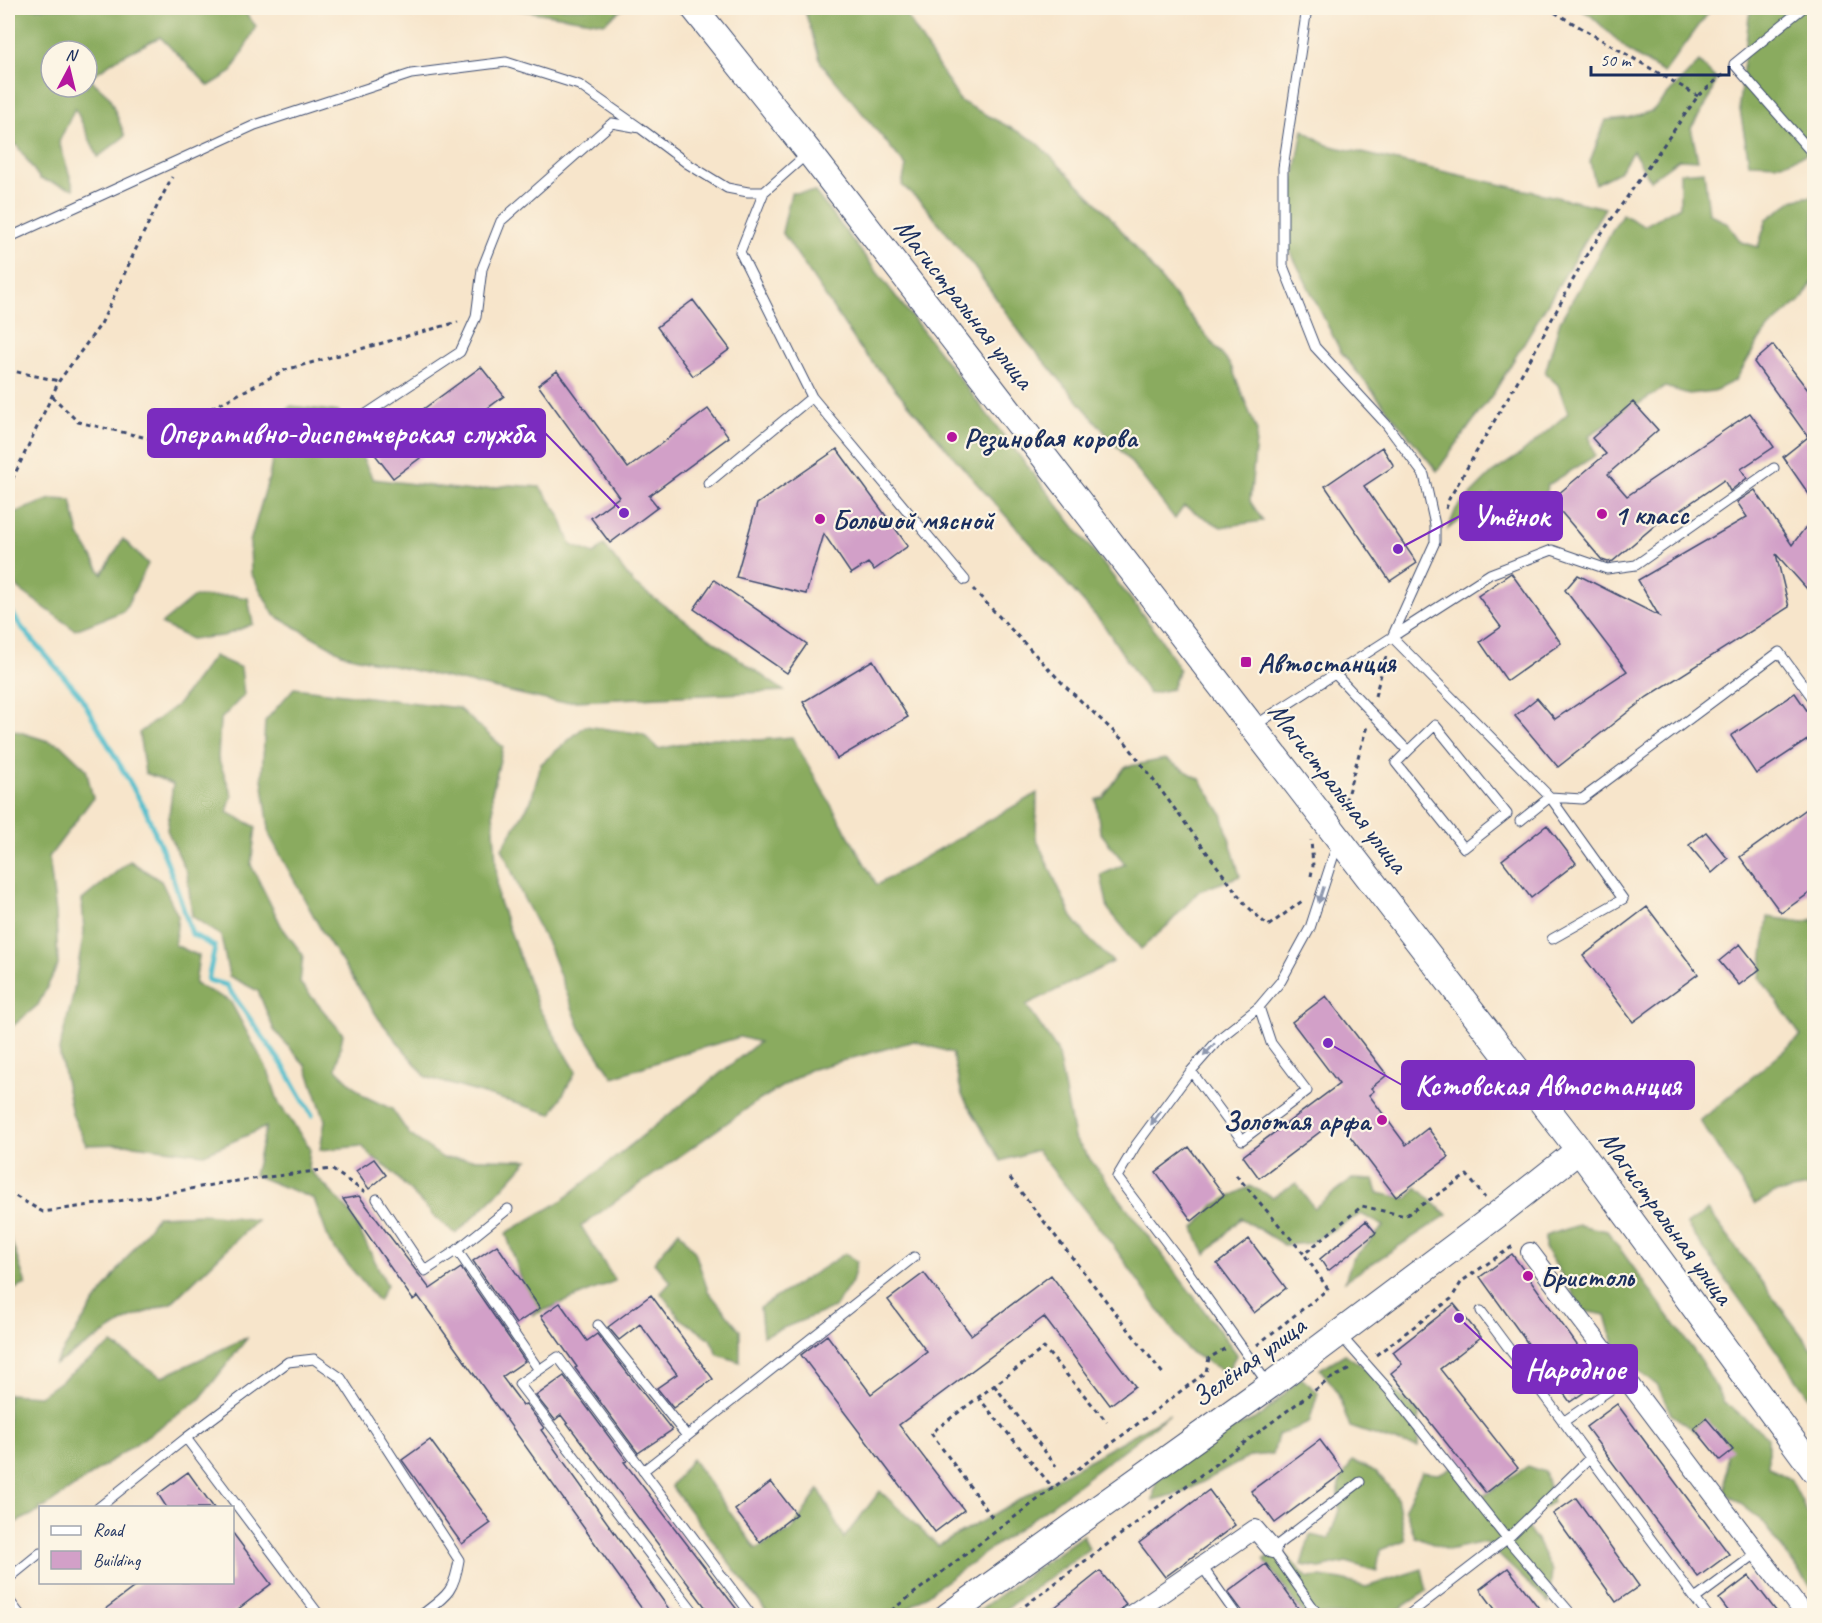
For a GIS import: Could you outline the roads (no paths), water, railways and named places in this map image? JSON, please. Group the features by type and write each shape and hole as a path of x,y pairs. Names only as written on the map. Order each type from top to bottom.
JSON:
{"main road":[{"name":"Магистральная улица","path":"694,8 809,152 1579,1150 1815,1470"},
{"name":"Зелёная улица","path":"948,1616 1269,1386 1498,1214 1579,1150"}],"street":[{"path":"1523,1248 1626,1379 1805,1616"},
{"path":"1129,1616 1255,1529 1272,1549"}],"lane":[{"path":"1307,8 1283,168 1283,266 1315,347 1386,424 1424,475 1435,525 1435,542 1392,637"},
{"path":"1803,8 1734,64 1815,155"},
{"path":"8,238 255,125 411,74 506,62 579,85 688,164 727,188 764,192"},
{"path":"357,420 460,352 476,317 482,269 501,221 612,123 640,128"},
{"path":"809,152 764,192 740,252 812,397 965,580"},
{"path":"708,483 812,397"},
{"path":"1252,727 1490,574 1552,550 1606,569 1636,565 1774,468"},
{"path":"1392,637 1550,797 1623,899 1552,939"},
{"path":"1520,821 1550,797 1582,799 1779,652 1815,700"},
{"path":"1335,674 1408,751"},
{"path":"1435,725 1508,814 1464,848 1396,763 1408,751 1435,725"},
{"path":"1269,1386 1182,1263 1117,1177 1136,1146 1191,1071 1220,1038 1259,1007 1281,981 1310,928 1332,830"},
{"path":"1191,1071 1242,1140 1307,1091 1271,1043 1259,1007"},
{"path":"377,1199 425,1270 457,1250 507,1209"},
{"path":"457,1250 538,1370"},
{"path":"643,1471 914,1257"},
{"path":"1480,1311 1708,1616"},
{"path":"598,1325 687,1436"},
{"path":"1339,1334 1389,1390 1507,1539 1573,1616"},
{"path":"697,1616 519,1384 558,1356 752,1616"},
{"path":"101,1506 186,1438 288,1362 314,1359 341,1378 459,1560 456,1578 447,1595 420,1616"},
{"path":"1563,1422 1626,1379"},
{"path":"186,1438 320,1616"},
{"path":"1407,1616 1507,1539 1590,1458"},
{"path":"1319,1616 1272,1549 1360,1482"},
{"path":"1695,1599 1757,1553"},
{"path":"8,1579 39,1554"},
{"path":"1201,1565 1237,1616"},
{"path":"8,1599 21,1616"}],"waterway":[{"path":"8,607 22,628 80,695 145,809 168,864 192,934 215,947 208,980 226,985 284,1067 312,1115"}],"place":[{"name":"Резиновая корова","path":"952,437"},
{"name":"Оперативно-диспетчерская служба","path":"624,513"},
{"name":"1 класс","path":"1602,514"},
{"name":"Большой мясной","path":"820,519"},
{"name":"Утёнок","path":"1398,549"},
{"name":"Автостанция","path":"1246,662"},
{"name":"Кстовская Автостанция","path":"1328,1043"},
{"name":"Золотая арфа","path":"1382,1120"},
{"name":"Бристоль","path":"1528,1276"},
{"name":"Народное","path":"1459,1318"}]}
